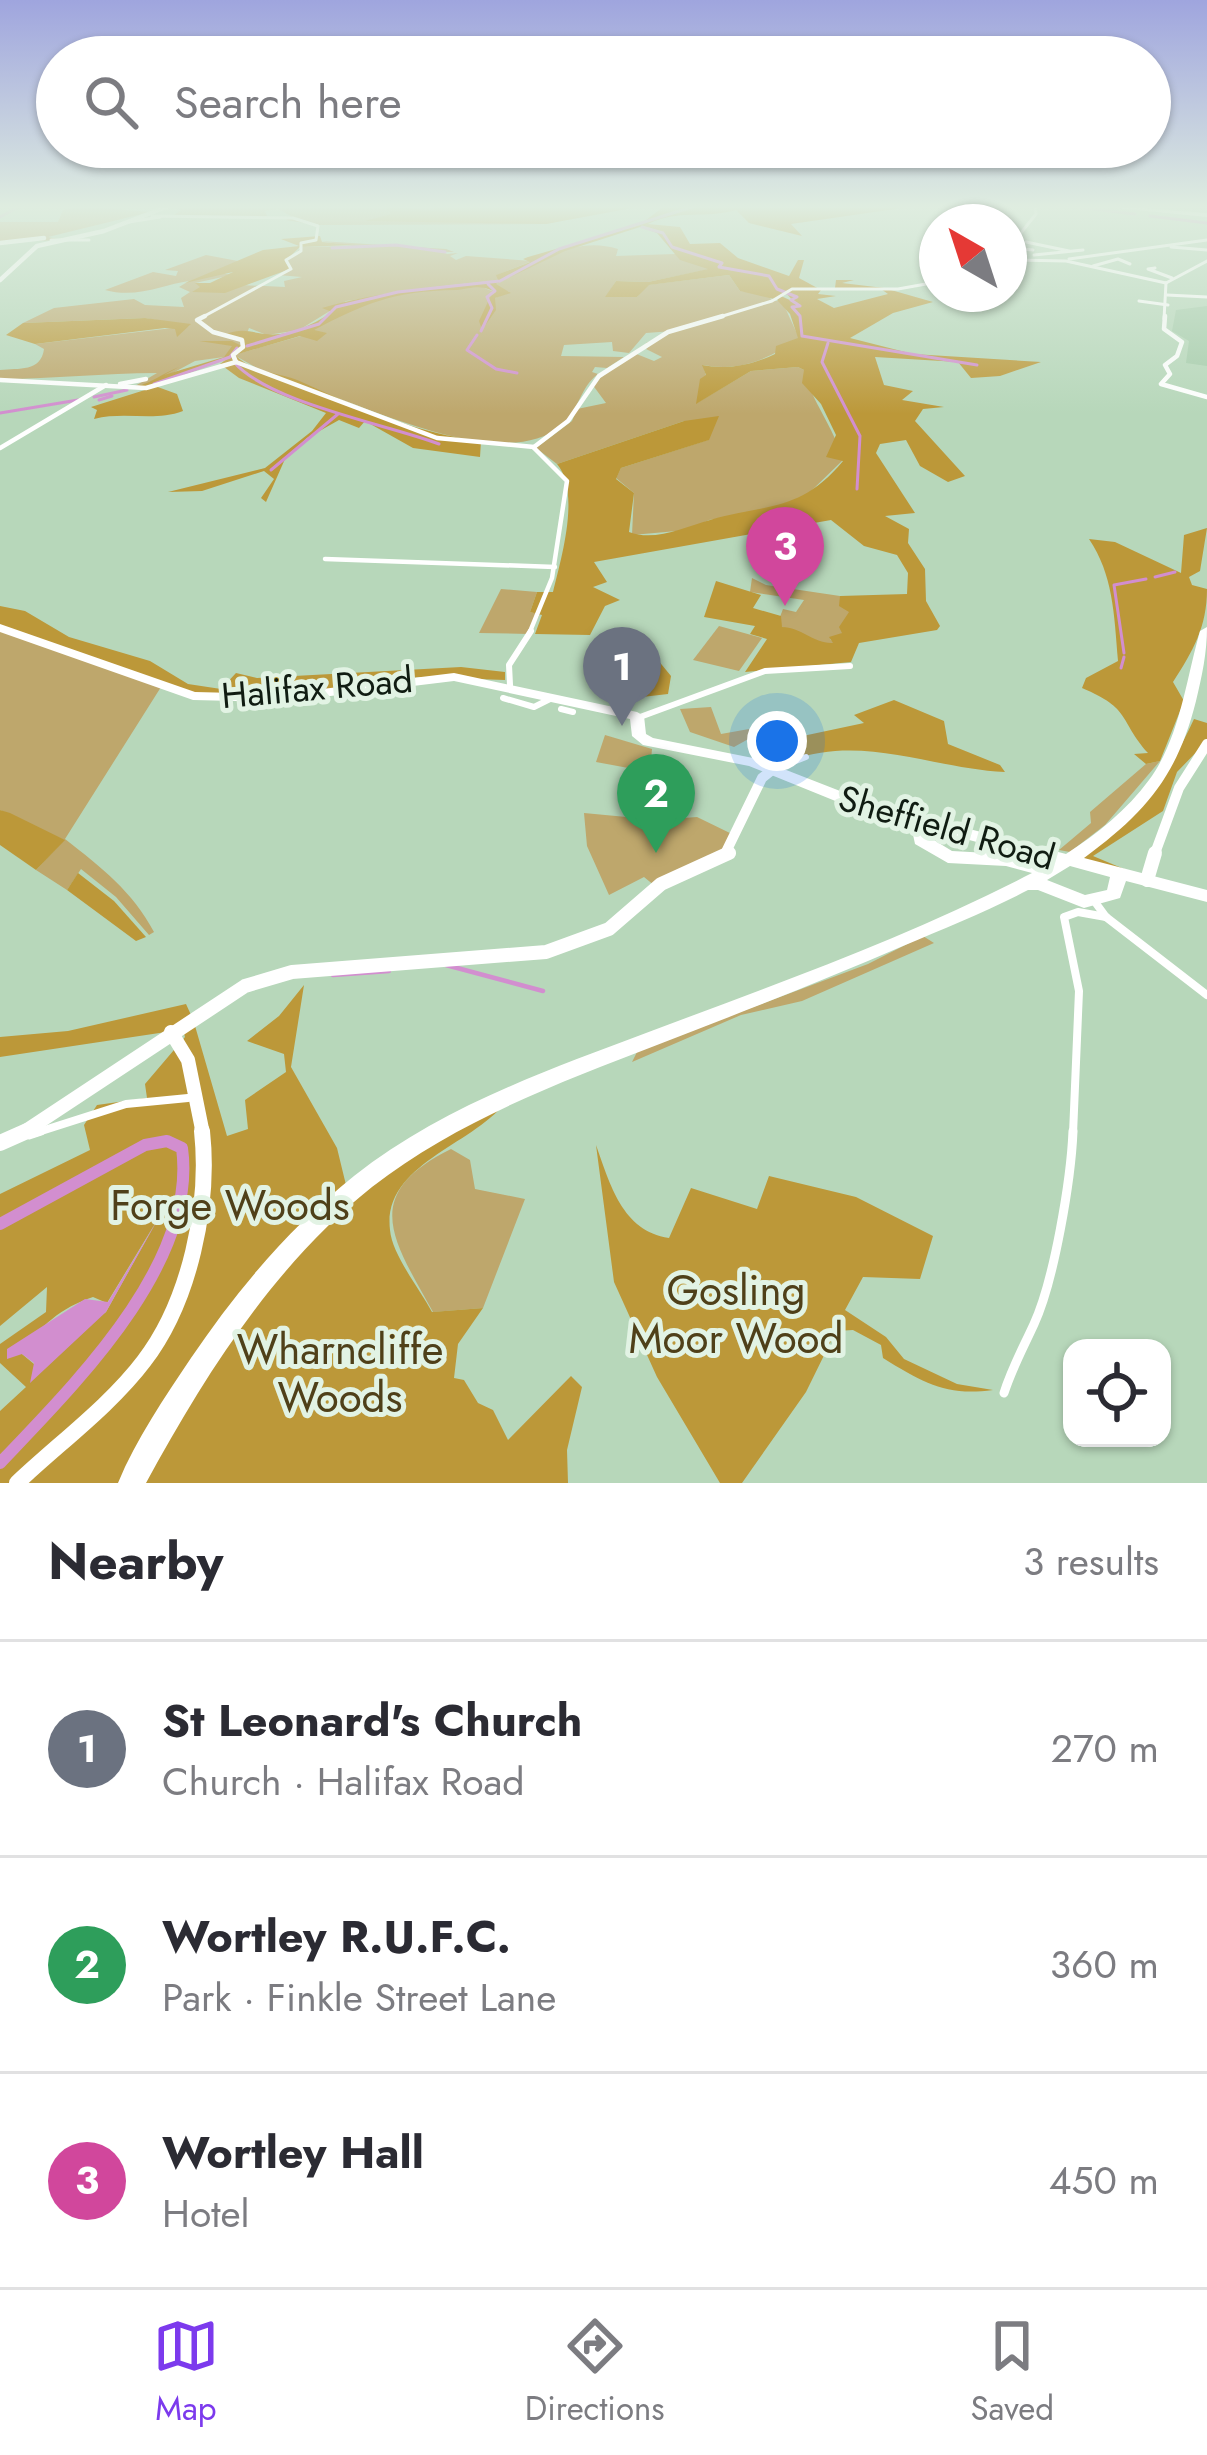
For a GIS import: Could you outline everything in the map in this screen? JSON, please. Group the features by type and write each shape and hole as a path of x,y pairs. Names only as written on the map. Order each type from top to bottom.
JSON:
{"highway":[{"name":"Halifax Road","path":"0,628 194,695 281,698 439,677 640,718"},
{"path":"131,1483 188,1383 276,1266 362,1183 402,1154 512,1092 838,968 1006,894 1113,827 1166,766 1207,631"},
{"name":"Sheffield Road","path":"640,718 638,736 644,740 765,769 919,829 948,857 1050,870 1095,867 1119,879"},
{"name":"Sheffield Road","path":"919,829 938,827 1050,870"},
{"path":"1006,894 1026,878 1020,864"},
{"path":"1050,870 1101,910 1119,879 1147,880 1207,896"}],"street":[{"path":"234,362 232,355 243,348 242,340 213,332 198,321 278,275"},
{"path":"1125,275 1162,284 1177,275"},
{"path":"1166,275 1172,278"},
{"path":"1162,284 1168,305 1164,329 1182,342 1177,356 1165,364 1170,374 1161,384 1207,397"},
{"path":"534,447 568,422 590,384 668,332 787,293 919,285"},
{"path":"1167,295 1206,298"},
{"path":"1139,301 1168,305"},
{"path":"0,380 137,387 234,362 437,437 534,447 567,482 556,568 530,640 508,665 507,691"},
{"path":"120,384 146,379"},
{"path":"0,448 110,383"},
{"path":"80,391 98,392"},
{"path":"325,559 556,568"},
{"path":"640,718 765,671 850,666"},
{"path":"1147,880 1160,830 1195,754 1207,744"},
{"path":"7,1141 234,991 278,975 535,954 597,934 662,884 728,854 765,769 806,757"},
{"path":"1004,1393 1017,1352 1035,1322 1072,1167 1079,992 1064,917 1101,910 1207,995"},
{"path":"16,1483 144,1361 159,1337 187,1259 207,1181 206,1144 186,1056 171,1031"},
{"path":"7,1141 126,1104 188,1098"}],"shaded area":[{"path":"144,275 231,275 195,283 285,287 284,281 302,277 280,275 497,275 499,280 434,287 480,286 494,292 481,330 495,298 509,292 494,285 513,275 680,275 648,282 616,281 606,297 637,297 647,285 729,275 740,291 767,293 772,301 782,301 799,338 754,362 703,365 706,376 697,403 751,371 798,367 804,370 843,460 807,495 768,510 709,520 688,530 632,535 634,493 616,478 621,468 708,440 684,421 557,464 536,448 572,421 577,409 606,403 592,384 634,353 654,361 662,357 646,349 650,344 646,343 673,331 646,333 629,353 613,351 612,342 564,345 561,356 624,357 607,368 595,367 592,372 598,374 561,426 532,440 497,443 414,426 262,371 234,355 301,336 358,304 427,289 346,301 299,330 267,335 249,328 242,346 224,357 195,361 156,382 135,386 157,373 0,379 0,370 39,362 44,349 35,344 190,326 145,318 23,323 54,308 134,299 145,305 184,307 181,298 190,292 179,287 189,281 139,292 105,290"},
{"path":"1207,306 1207,366 1186,363 1189,341 1172,331 1176,310"},
{"path":"752,578 766,585 840,596 850,611 843,633 830,639 834,643 822,644 782,627 778,622 783,609 796,612 804,600 750,592"},
{"path":"501,589 537,592 530,612 540,614 529,634 479,633"},
{"path":"719,626 762,638 739,671 693,660"},
{"path":"0,630 161,687 65,839 126,892 154,932 149,935 116,897 81,869 67,890 36,870 64,840 0,810"},
{"path":"711,707 721,734 749,729 752,737 734,747 690,732 680,709"},
{"path":"605,735 652,749 650,772 596,762"},
{"path":"1160,761 1105,825 1070,852 1059,850 1091,823 1090,812 1146,764"},
{"path":"584,813 658,820 697,817 734,835 727,850 655,886 644,877 609,895 587,846"},
{"path":"923,936 934,943 802,1001 741,1015 632,1062 638,1050 868,964"},
{"path":"451,1149 470,1160 475,1189 525,1199 483,1308 433,1312 397,1241 394,1202 403,1184 422,1166"},
{"path":"157,1221 106,1312 30,1383 34,1363 22,1354 7,1359 7,1349 85,1299 108,1302"}],"green space":[{"path":"226,275 273,275 225,293 192,292 200,287 195,283 210,283"},
{"path":"514,275 496,284 511,293 495,298 496,310 482,330 479,321 493,291 479,287 434,291 396,296 348,313 314,330 327,333 317,341 300,336 235,355 251,366 390,419 481,441 480,457 413,448 365,421 359,428 339,420 307,438 285,459 266,502 261,498 274,479 264,471 202,491 168,492 265,468 312,431 326,413 239,378 220,364 228,358 155,386 177,394 183,411 94,419 97,410 91,407 148,389 137,386 179,367 164,375 224,357 232,346 199,341 232,341 244,347 243,339 226,334 283,334 332,312 322,308"},
{"path":"727,275 649,285 637,297 605,297 616,281"},
{"path":"729,275 800,275 821,290 818,294 836,296 817,299 834,308 888,294 881,289 835,288 836,280 884,288 919,298 919,306 893,313 850,338 913,354 1041,362 1000,376 971,378 958,362 875,357 884,385 913,391 902,400 944,407 923,409 915,421 965,476 948,482 920,466 906,440 880,444 876,453 915,513 885,516 909,529 908,543 925,569 926,601 940,626 859,643 851,662 745,672 767,639 750,634 755,626 704,617 716,581 761,595 753,608 781,616 782,627 826,643 833,643 829,637 842,633 839,627 849,612 839,606 840,596 907,594 908,573 897,555 864,546 831,520 594,562 607,582 593,587 620,600 605,606 590,635 535,634 542,615 530,612 537,592 553,592 567,526 568,491 557,464 684,421 719,416 709,440 621,468 616,479 634,493 629,532 649,535 782,504 828,478 843,461 826,457 836,435 821,404 802,383 804,370 798,367 751,371 696,404 700,379 706,375 702,365 748,364 798,338 790,314 777,300 781,296 794,302 786,293 774,299 740,291"},
{"path":"145,318 191,324 177,337 175,329 165,328 35,344 6,335 23,323"},
{"path":"1207,528 1200,571 1189,577 1192,585 1207,589 1202,627 1173,682 1184,701 1160,761 1146,764 1134,754 1148,753 1117,709 1082,688 1086,678 1118,661 1108,581 1089,539 1115,542 1181,573 1184,535"},
{"path":"0,606 25,611 69,637 150,661 188,684 221,689 236,673 257,678 461,667 505,672 505,680 420,677 280,696 215,696 176,689 0,626"},
{"path":"606,634 648,648 671,676 668,694 642,697 619,685 620,678 637,676 635,662 596,655"},
{"path":"894,700 944,721 948,744 1000,765 1005,772 846,750 792,760 779,750 798,737 864,723 854,715"},
{"path":"1194,719 1207,723 1207,741 1177,772 1163,811 1093,856 1136,874 1078,859 1146,797"},
{"path":"0,810 65,840 36,870 0,845"},
{"path":"78,873 114,901 146,937 136,941 67,890"},
{"name":"Forge Woods","path":"304,985 291,1067 337,1148 346,1185 121,1483 0,1483 0,1411 26,1387 0,1363 0,1344 46,1312 47,1287 0,1326 0,1194 90,1150 84,1125 97,1105 147,1098 145,1084 185,1037 182,1026 193,1019 227,1136 248,1129 245,1100 286,1072 284,1054 247,1041 279,1016","holes":["156,1222 106,1312 34,1364 22,1354 61,1312 93,1297 107,1303"]},
{"path":"186,1004 191,1015 166,1032 0,1057 0,1037 68,1031"},
{"name":"Wharncliffe Woods","path":"508,1099 415,1171 391,1207 390,1230 401,1261 432,1312 483,1308 458,1344 454,1378 464,1380 478,1403 493,1410 508,1440 571,1376 582,1387 567,1450 568,1483 137,1483 222,1345 291,1261 412,1154"},
{"name":"Gosling Moor Wood","path":"596,1145 620,1204 653,1234 669,1238 691,1188 757,1209 769,1176 856,1197 933,1236 920,1279 863,1277 845,1310 886,1337 904,1359 957,1384 993,1390 936,1386 883,1358 881,1345 853,1330 836,1331 806,1392 742,1483 720,1483 657,1377 614,1282"}],"waterway":[{"path":"247,346 319,324 336,307 398,292 500,281 511,275"},
{"path":"765,275 777,289 797,297 791,300 800,306 792,307 800,316 802,336 977,365"},
{"path":"481,331 492,308 487,297 495,291 488,284"},
{"path":"477,335 467,350 496,369 517,373"},
{"path":"828,343 822,362 860,436 857,489"},
{"path":"154,384 230,357 237,348"},
{"path":"234,362 300,401 439,444"},
{"path":"94,397 127,390"},
{"path":"99,400 112,396"},
{"path":"0,413 78,400"},
{"path":"271,470 338,414"},
{"path":"1155,577 1175,572"},
{"path":"1124,653 1114,585 1146,579"},
{"path":"1121,668 1124,657"},
{"path":"446,965 543,991"},
{"path":"333,975 389,971"},
{"path":"0,1224 145,1145 167,1141 182,1148 182,1192 171,1235 151,1278 94,1360 0,1463"}],"place":[{"name":"Wortley Hall","path":"785,606"},
{"name":"St Leonard's Church","path":"622,726"},
{"name":"Wortley R.U.F.C.","path":"656,853"}]}
